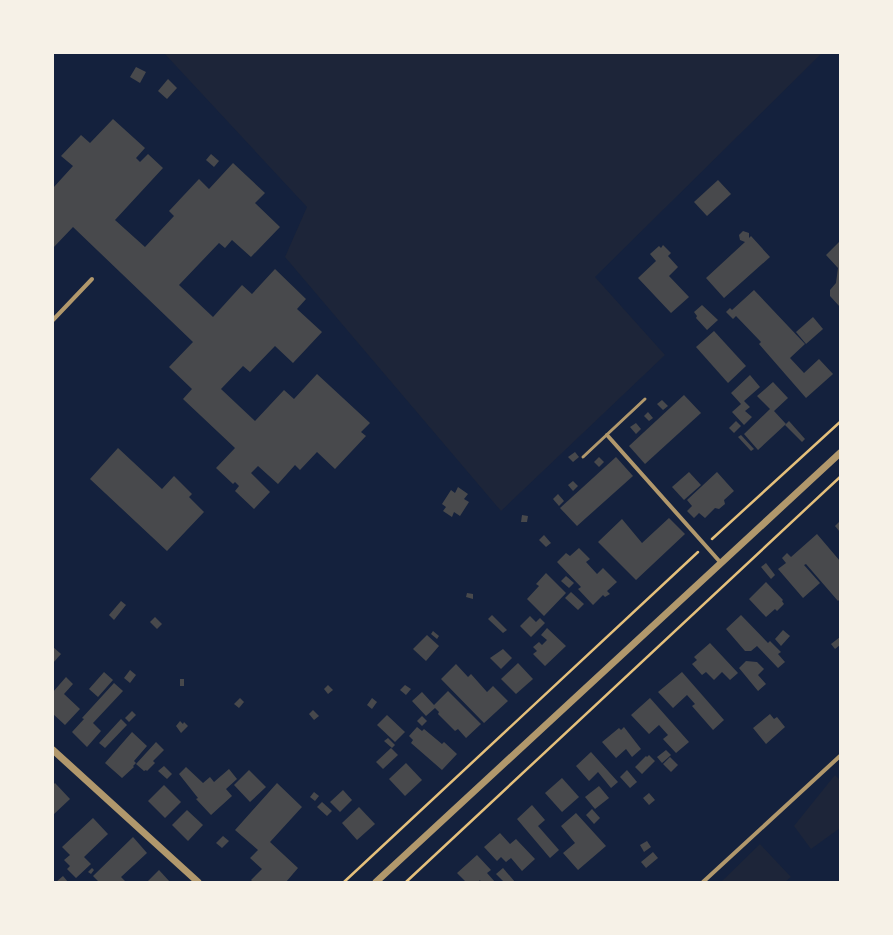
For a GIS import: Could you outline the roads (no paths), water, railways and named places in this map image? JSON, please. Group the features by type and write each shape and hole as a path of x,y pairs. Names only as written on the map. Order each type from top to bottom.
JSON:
{"street":[{"path":"53,320 92,279"},
{"path":"607,435 721,562"},
{"path":"376,882 840,453"},
{"path":"53,750 198,882"},
{"path":"703,882 840,756"}],"lane":[{"path":"583,457 645,399"}]}
